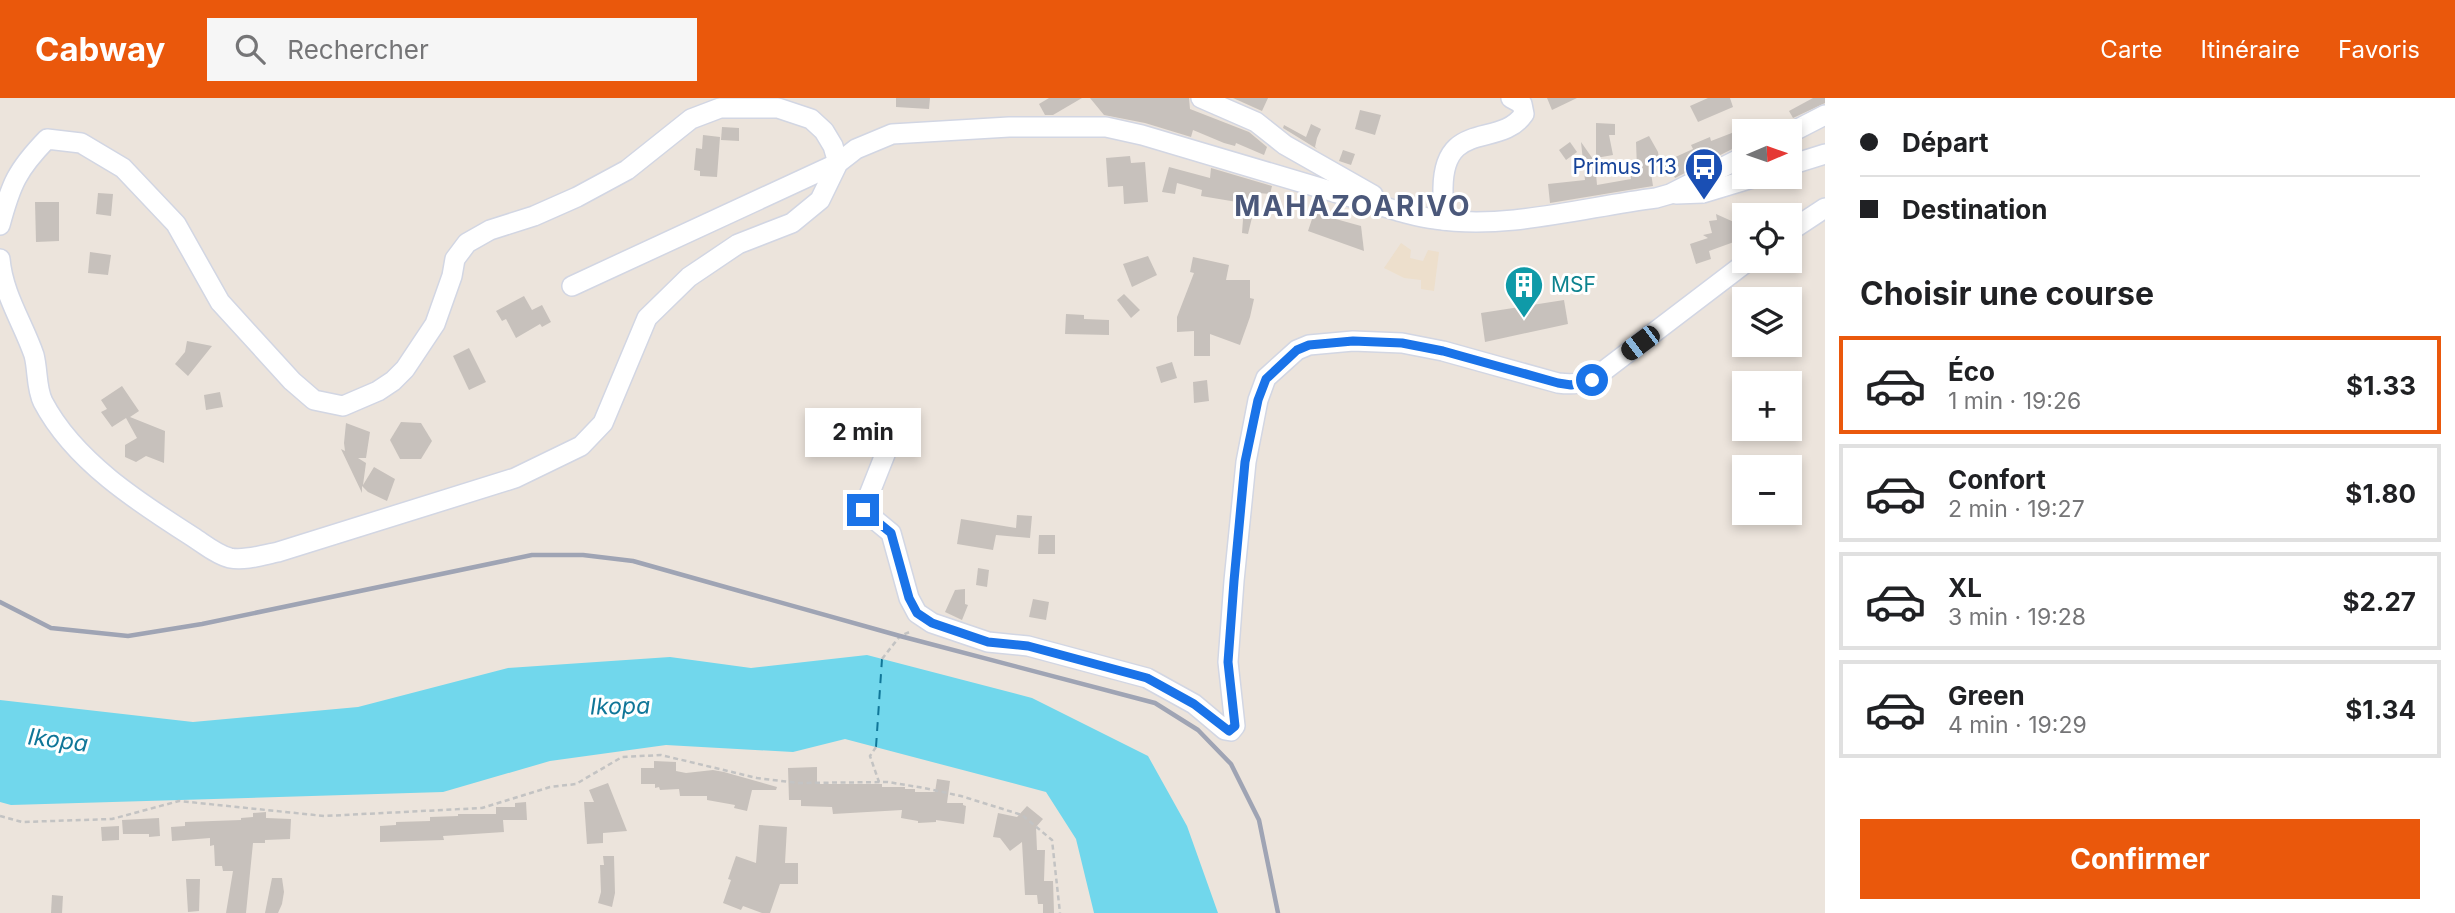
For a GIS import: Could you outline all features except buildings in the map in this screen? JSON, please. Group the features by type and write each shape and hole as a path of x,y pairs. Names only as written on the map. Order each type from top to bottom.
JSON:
{"street":[{"path":"1201,98 1256,122 1285,145 1398,211"},
{"path":"1444,220 1443,182 1448,158 1471,138 1496,133 1519,122 1524,114 1522,104 1511,98"},
{"path":"0,225 10,188 27,159 47,139 81,143 123,167 176,224 220,302 292,381 314,400 343,405 378,391 405,369 435,324 452,276 455,259 467,243 489,230 534,216 577,197 627,170 691,119 720,108 778,108 811,120 824,131 833,146 838,163 820,200 792,223 738,244 690,277 647,318 603,423 581,446 515,478 278,552 242,558 229,558 218,553 182,530 112,481 71,443 42,400 34,356 2,276 0,259"},
{"path":"1802,127 1825,115"},
{"path":"572,286 838,163 856,149 892,134 1009,127 1105,127 1142,135 1398,211 1444,220 1520,219 1670,194 1703,193 1732,184"},
{"path":"1802,161 1825,154"},
{"path":"1670,194 1732,163"},
{"path":"1802,223 1825,208"},
{"path":"886,452 863,510 891,533 909,598 917,613 932,623 988,642 1028,646 1147,678 1178,694 1225,730 1231,731 1235,726 1235,712 1228,662 1245,462 1258,400 1266,379 1280,364 1297,350 1309,345 1353,341 1402,343 1443,351 1558,383 1586,383 1732,273"}],"path":[{"path":"882,659 900,636 932,623"},
{"path":"876,747 870,756 879,782"},
{"path":"0,816 22,821 112,819 179,801 324,816 482,808 550,787 576,784 622,757 661,755 757,778 798,783 879,782 924,788 961,796 1022,815 1052,840 1060,913"}],"shaded area":[{"path":"1401,243 1411,250 1410,258 1423,261 1428,250 1439,252 1434,291 1421,289 1421,280 1404,278 1384,268"}],"water":[{"name":"Ikopa","path":"867,655 1032,698 1148,756 1187,826 1218,913 1094,913 1076,839 1046,792 845,739 793,752 666,745 550,761 443,792 11,805 0,802 0,700 193,722 358,707 508,668 670,657 751,668"}],"ferry route":[{"path":"876,747 882,659"}],"railway":[{"path":"0,602 51,628 128,636 202,624 532,555 583,555 633,561 900,636 1155,703 1198,730 1231,764 1259,820 1278,913"}],"place":[{"name":"Primus 113","path":"1704,201"},
{"name":"MSF","path":"1524,319"}],"district":[{"name":"MAHAZOARIVO","path":"1353,206"}],"route":[{"path":"863,510 891,533 909,598 917,613 932,623 988,642 1028,646 1147,678 1194,704 1229,731 1235,726 1228,662 1245,462 1258,400 1266,379 1280,364 1297,350 1309,345 1353,341 1402,343 1443,351 1558,383 1571,385 1592,380"}]}
